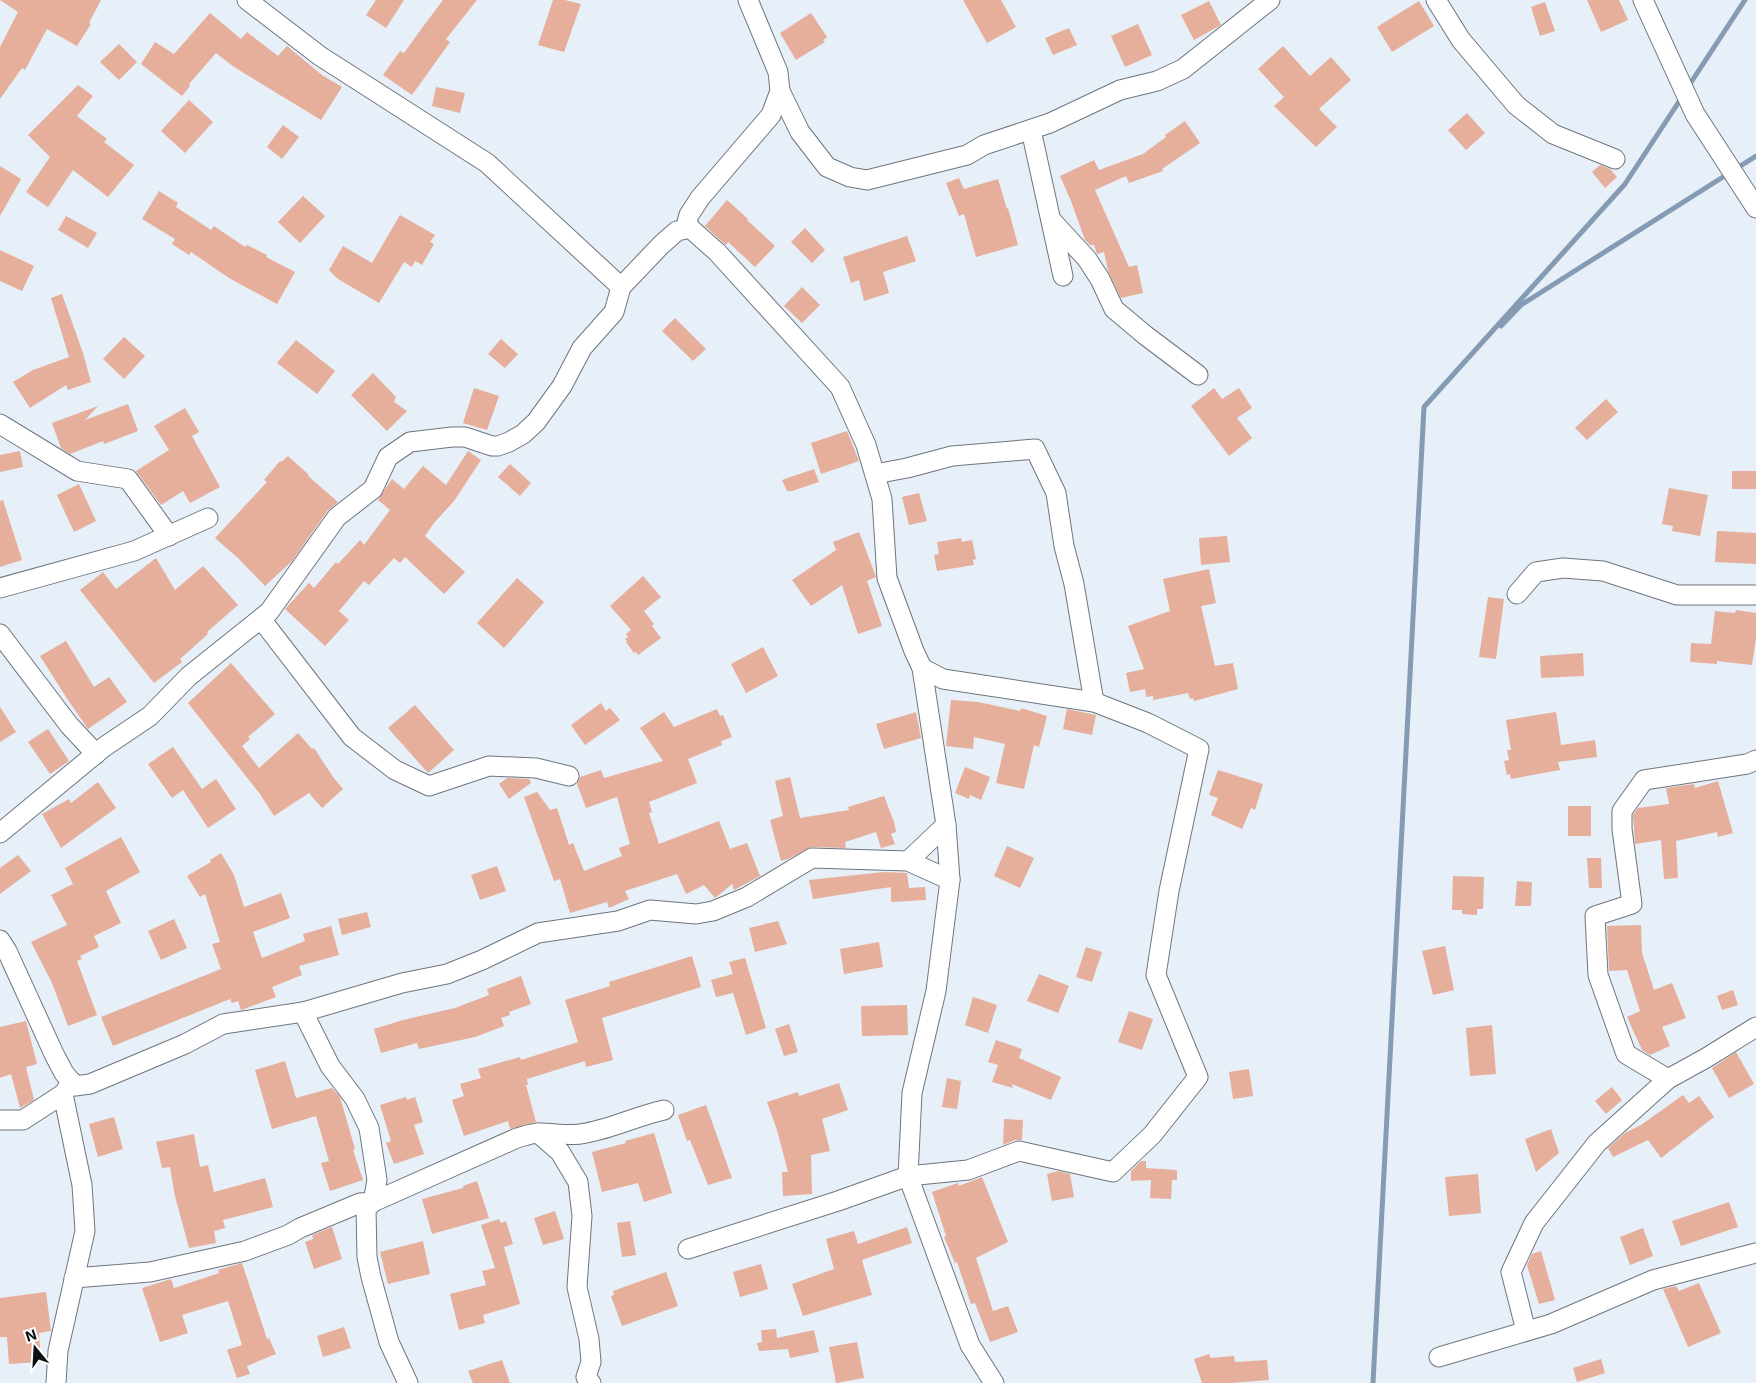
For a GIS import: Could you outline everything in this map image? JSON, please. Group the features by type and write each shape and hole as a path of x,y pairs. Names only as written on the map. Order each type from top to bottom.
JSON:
{"street":[{"path":"247,0 320,56 488,163 621,287"},
{"path":"748,0 778,72 780,91 800,132 827,167 850,177 867,180 968,154 984,145 1050,124 1120,90 1157,81 1183,69 1270,0"},
{"path":"1436,0 1461,40 1516,105 1553,134 1615,159"},
{"path":"1643,0 1695,114 1756,208"},
{"path":"780,91 771,115 696,204 687,222 690,228 717,252 840,387 866,446 882,499 887,578 922,668 946,825 950,880 936,991 912,1093 908,1176 970,1345 994,1383"},
{"path":"1031,130 1053,222 1063,276"},
{"path":"1053,222 1087,259 1100,279 1114,309 1152,341 1198,375"},
{"path":"0,833 96,754 150,716 190,676 269,612 337,518 373,489 388,457 410,442 452,437 465,437 492,446 498,446 516,438 536,422 562,386 582,348 614,312 621,287 666,240 677,231 690,228"},
{"path":"0,424 77,471 128,479 169,536"},
{"path":"875,474 952,456 1034,449 1056,493 1064,546 1074,584 1094,702"},
{"path":"0,588 134,552 208,518"},
{"path":"1517,594 1536,572 1563,568 1603,571 1677,595 1756,595"},
{"path":"261,619 352,737 395,770 429,786 489,766 536,768 569,776"},
{"path":"0,634 70,725 96,754"},
{"path":"688,1249 838,1201 908,1176 968,1170 1019,1151 1113,1172 1152,1135 1198,1077 1156,975 1169,891 1199,749 1148,723 1094,702 943,679 922,668"},
{"path":"1668,1078 1626,1054 1598,975 1595,916 1632,904 1622,829 1622,811 1644,780 1747,764 1756,760"},
{"path":"908,861 946,825"},
{"path":"0,1120 22,1120 67,1088 90,1084 185,1044 223,1024 303,1012 402,983 447,974 482,960 538,933 618,921 650,910 696,914 713,911 747,897 812,858 908,861 950,880"},
{"path":"2,951 64,1073 82,1185 85,1231 58,1351 56,1383"},
{"path":"303,1012 330,1066 355,1099 369,1128 376,1180 373,1202 366,1209 367,1257 388,1342 408,1383"},
{"path":"1526,1331 1511,1272 1534,1223 1597,1143 1668,1078 1706,1058 1756,1027"},
{"path":"74,1278 150,1272 245,1251 360,1204 373,1202 517,1138 538,1133 572,1136 588,1133 642,1115 664,1110"},
{"path":"538,1133 560,1152 578,1182 582,1216 577,1287 589,1340 591,1362 586,1377 591,1383"},
{"path":"1438,1357 1551,1324 1653,1280 1756,1253"}],"building":[{"path":"0,0 101,0 89,23 91,24 77,46 47,29 25,70 22,68 0,99 0,47 18,12"},
{"path":"376,0 404,0 386,28 366,15"},
{"path":"443,0 477,0 446,39 450,42 412,95 383,75 400,51 404,53"},
{"path":"553,0 565,0 581,4 564,52 538,45"},
{"path":"963,0 1001,0 1016,27 987,43"},
{"path":"1587,0 1619,0 1628,20 1601,32"},
{"path":"1209,1 1221,25 1194,40 1181,15"},
{"path":"1419,1 1434,26 1392,52 1377,27"},
{"path":"1545,2 1555,31 1540,36 1531,7"},
{"path":"210,13 241,39 247,32 278,56 287,46 322,75 342,87 321,120 234,67 216,53 189,84 190,86 182,96 141,64 155,42 174,54"},
{"path":"811,13 827,37 823,40 825,42 796,60 780,33"},
{"path":"1138,24 1152,55 1125,67 1111,36"},
{"path":"1069,28 1077,45 1053,55 1045,38"},
{"path":"119,44 137,62 119,80 100,62"},
{"path":"1283,46 1310,76 1331,57 1351,80 1319,109 1337,127 1316,147 1274,106 1284,97 1258,69"},
{"path":"78,85 93,96 77,116 107,139 104,142 134,165 108,197 73,170 48,207 26,192 50,157 28,135"},
{"path":"436,87 465,93 460,113 432,106"},
{"path":"189,100 213,122 185,153 161,131"},
{"path":"1467,113 1485,133 1466,150 1448,130"},
{"path":"1185,121 1200,143 1162,169 1163,171 1129,183 1126,176 1095,190 1129,267 1137,265 1143,293 1121,298 1108,271 1104,252 1097,254 1094,245 1090,245 1085,240 1060,176 1094,160 1099,170 1143,154"},
{"path":"283,125 299,137 282,159 267,147"},
{"path":"1600,165 1610,169 1617,177 1605,188 1592,172"},
{"path":"0,166 21,179 0,216"},
{"path":"959,178 964,189 998,179 1018,245 976,257 964,214 959,216 946,183"},
{"path":"159,191 178,203 176,207 211,230 214,226 245,247 247,245 267,255 266,257 295,272 277,304 229,278 191,252 189,255 172,244 175,239 142,219"},
{"path":"303,196 325,216 300,243 278,222"},
{"path":"727,200 775,246 755,267 728,242 726,245 705,226"},
{"path":"400,215 435,235 430,242 434,244 422,265 415,261 412,267 404,262 379,303 338,279 329,270 343,246 372,263"},
{"path":"66,216 97,233 88,248 58,230"},
{"path":"805,228 825,250 812,263 791,242"},
{"path":"907,236 916,261 883,272 889,293 864,301 859,280 851,283 843,257"},
{"path":"0,250 34,266 22,291 0,281"},
{"path":"802,287 820,305 802,323 784,306"},
{"path":"62,294 91,382 68,390 66,385 30,408 13,382 33,370 69,357 51,298"},
{"path":"675,318 706,349 693,361 662,331"},
{"path":"124,337 145,356 124,379 103,359"},
{"path":"501,339 518,354 505,368 488,354"},
{"path":"296,340 335,371 317,394 277,363"},
{"path":"373,373 396,397 394,402 407,411 387,431 351,395"},
{"path":"474,388 499,396 487,430 463,423"},
{"path":"1214,388 1222,399 1239,388 1252,408 1237,418 1252,438 1229,456 1191,406"},
{"path":"1606,399 1618,412 1587,440 1575,428"},
{"path":"128,404 138,431 104,444 103,441 70,454 61,448 52,423 98,406 85,420"},
{"path":"185,408 199,432 192,436 220,487 190,503 183,491 161,505 136,471 169,450 154,426"},
{"path":"847,431 859,461 821,474 811,443"},
{"path":"20,451 23,467 0,472 0,455"},
{"path":"468,451 481,460 454,501 425,536 465,572 444,594 405,557 400,563 394,558 369,585 364,581 339,611 349,620 325,646 285,609 309,583 314,588 336,562 338,564 360,540 364,545 390,510 378,500 392,479 404,489 423,466 446,485"},
{"path":"288,456 338,502 328,510 292,561 265,586 215,538 267,482 264,480 280,461"},
{"path":"510,464 531,483 520,496 498,477"},
{"path":"814,469 819,482 787,491 782,480"},
{"path":"1732,471 1756,471 1756,489 1732,489"},
{"path":"79,484 96,521 74,532 57,495"},
{"path":"1669,488 1708,495 1700,536 1672,531 1673,526 1662,524"},
{"path":"919,493 927,521 909,525 902,497"},
{"path":"3,500 22,560 0,567 0,501"},
{"path":"1717,531 1756,533 1756,564 1715,562"},
{"path":"859,532 876,577 867,581 882,626 858,634 842,585 811,606 792,580 836,550 833,542"},
{"path":"1227,536 1230,562 1201,565 1199,538"},
{"path":"961,538 962,542 972,540 976,559 973,560 974,565 937,571 934,555 939,554 937,542"},
{"path":"156,558 175,590 203,566 238,605 180,659 182,662 154,683 80,590 103,572 116,589"},
{"path":"1209,569 1216,603 1201,606 1215,666 1233,663 1238,689 1194,701 1193,698 1190,699 1188,693 1153,700 1153,696 1146,697 1145,689 1130,692 1126,673 1144,669 1128,626 1170,611 1163,579"},
{"path":"643,576 661,597 644,611 654,624 652,626 661,638 638,655 636,652 634,653 625,639 628,637 626,634 631,630 610,606"},
{"path":"517,578 544,602 504,648 477,623"},
{"path":"1488,597 1504,599 1496,659 1479,657"},
{"path":"1736,610 1756,613 1756,638 1752,665 1717,661 1717,664 1690,662 1691,643 1711,644 1715,611 1735,613"},
{"path":"66,641 94,687 109,677 127,702 88,729 40,656"},
{"path":"763,647 778,676 746,693 731,664"},
{"path":"1583,653 1584,676 1541,678 1540,656"},
{"path":"231,663 275,714 248,737 250,739 242,746 259,768 298,733 312,749 314,748 343,789 322,808 309,793 274,816 260,794 188,703"},
{"path":"951,700 978,702 1020,711 1021,708 1047,716 1039,747 1034,745 1024,789 996,783 1005,744 974,737 973,749 946,746"},
{"path":"601,703 606,711 610,708 620,720 585,745 571,725"},
{"path":"415,705 454,750 428,773 388,728"},
{"path":"0,707 16,732 0,742"},
{"path":"717,709 720,716 723,715 732,737 721,741 722,745 688,759 697,783 649,802 652,812 649,813 659,844 719,821 730,849 747,843 760,876 734,890 732,884 715,898 704,885 686,894 677,874 625,891 629,899 609,908 607,902 570,913 560,879 554,881 524,797 537,792 550,810 557,808 569,845 573,843 584,871 622,856 619,848 630,844 617,797 586,808 577,784 580,777 601,770 604,778 663,761 640,728 664,712 674,727"},
{"path":"1067,709 1096,715 1092,735 1063,729"},
{"path":"916,712 921,738 884,749 876,724"},
{"path":"1556,712 1561,745 1595,740 1597,757 1558,762 1560,770 1511,779 1510,774 1507,775 1504,761 1509,760 1507,750 1511,750 1506,720"},
{"path":"48,729 69,761 50,774 28,742"},
{"path":"173,747 202,789 216,779 236,809 208,828 183,790 172,798 148,764"},
{"path":"965,767 990,777 981,800 970,795 969,799 955,793"},
{"path":"1218,770 1263,784 1255,810 1251,808 1242,829 1211,815 1218,798 1209,795"},
{"path":"790,777 800,818 849,810 848,807 884,796 894,822 896,832 891,834 895,844 881,848 876,832 845,842 846,848 812,847 781,861 770,820 783,816 775,781"},
{"path":"507,778 529,779 531,783 509,799 499,784"},
{"path":"1718,781 1733,833 1718,837 1717,832 1676,841 1678,878 1664,879 1661,840 1635,844 1633,815 1638,808 1669,804 1666,788 1694,784 1695,788"},
{"path":"98,782 116,808 61,848 42,814 69,799 71,803"},
{"path":"1568,806 1591,806 1591,836 1568,836"},
{"path":"121,837 140,872 106,891 121,923 94,936 99,947 80,956 82,959 77,961 97,1015 68,1026 52,983 31,942 67,925 51,895 73,884 65,868"},
{"path":"1007,846 1034,858 1020,888 994,876"},
{"path":"221,853 234,875 244,907 281,893 290,918 253,932 262,958 305,941 303,934 331,926 339,955 299,966 302,975 272,987 276,997 241,1010 238,1001 232,1003 230,999 113,1046 101,1017 221,969 212,944 220,942 205,894 200,897 187,876 211,862 210,860"},
{"path":"18,855 31,871 0,894 0,868"},
{"path":"1587,858 1601,858 1602,888 1589,888"},
{"path":"497,866 506,891 480,900 471,875"},
{"path":"884,872 907,873 909,888 925,887 926,900 891,902 891,887 813,899 809,880"},
{"path":"1453,876 1484,877 1483,909 1477,909 1477,915 1462,914 1462,910 1452,910"},
{"path":"1517,881 1532,882 1531,906 1515,906"},
{"path":"367,912 371,927 342,935 338,919"},
{"path":"174,919 187,948 161,960 148,931"},
{"path":"778,921 787,944 755,952 749,928"},
{"path":"1641,925 1642,953 1654,990 1672,983 1686,1018 1662,1027 1670,1046 1650,1055 1642,1050 1627,1017 1640,1011 1627,970 1609,971 1607,926"},
{"path":"879,942 883,967 844,974 840,949"},
{"path":"1445,946 1454,990 1433,995 1422,951"},
{"path":"1086,947 1102,952 1092,982 1076,977"},
{"path":"692,956 701,987 602,1018 613,1060 586,1067 585,1061 527,1079 528,1085 526,1085 536,1122 510,1129 508,1121 464,1136 452,1100 464,1096 460,1084 481,1078 478,1069 520,1057 521,1060 578,1042 565,1000 610,986 609,982"},
{"path":"745,958 766,1028 746,1035 733,993 716,997 711,980 733,974 729,962"},
{"path":"1039,974 1069,986 1058,1013 1027,1001"},
{"path":"521,976 531,1004 509,1012 510,1015 501,1018 504,1026 475,1037 419,1049 417,1043 381,1053 374,1029 455,1008 489,995 487,989"},
{"path":"1733,990 1738,1005 1722,1010 1717,996"},
{"path":"973,997 997,1005 988,1033 965,1025"},
{"path":"907,1005 908,1035 862,1036 861,1006"},
{"path":"1129,1011 1153,1019 1142,1050 1118,1042"},
{"path":"26,1021 37,1064 26,1067 34,1100 20,1108 11,1074 0,1078 0,1027"},
{"path":"789,1024 798,1052 784,1056 775,1029"},
{"path":"1492,1025 1496,1074 1470,1076 1466,1028"},
{"path":"996,1040 1022,1049 1019,1058 1061,1077 1051,1100 1012,1084 1013,1088 992,1082 998,1065 988,1062"},
{"path":"1736,1052 1754,1084 1729,1098 1712,1068"},
{"path":"285,1061 296,1098 332,1088 340,1097 355,1149 353,1150 363,1180 330,1191 321,1163 329,1161 316,1116 272,1129 255,1070"},
{"path":"1249,1069 1253,1096 1233,1099 1229,1072"},
{"path":"947,1078 961,1081 957,1109 942,1107"},
{"path":"839,1083 848,1110 822,1119 830,1151 811,1155 812,1194 783,1196 782,1172 788,1172 777,1130 767,1102 798,1092 799,1096"},
{"path":"1612,1087 1622,1100 1606,1114 1595,1101"},
{"path":"1683,1095 1689,1103 1699,1096 1714,1117 1661,1158 1648,1140 1613,1157 1608,1148 1625,1133 1641,1125"},
{"path":"406,1097 407,1100 415,1097 423,1122 414,1125 424,1154 394,1164 386,1143 391,1141 380,1105"},
{"path":"706,1105 732,1178 708,1185 690,1140 687,1141 678,1115"},
{"path":"114,1117 123,1149 98,1157 89,1124"},
{"path":"1004,1119 1023,1120 1022,1140 1015,1140 1003,1145"},
{"path":"1551,1129 1559,1153 1536,1172 1525,1139"},
{"path":"654,1133 672,1193 644,1202 638,1183 602,1192 592,1152"},
{"path":"194,1134 200,1167 208,1165 214,1192 265,1178 273,1207 223,1220 225,1228 214,1231 216,1243 189,1248 175,1196 170,1167 162,1168 156,1142"},
{"path":"1141,1161 1146,1161 1146,1168 1177,1170 1177,1180 1172,1180 1171,1199 1150,1198 1151,1180 1131,1181 1131,1171"},
{"path":"1058,1171 1070,1174 1074,1197 1052,1201 1047,1174"},
{"path":"1478,1174 1481,1213 1449,1216 1445,1177"},
{"path":"982,1177 1008,1242 976,1258 993,1311 1008,1306 1018,1332 990,1342 975,1303 971,1304 957,1262 955,1263 944,1237 946,1236 932,1192 958,1183 959,1186"},
{"path":"477,1181 489,1218 432,1234 422,1199 463,1188 463,1186"},
{"path":"1729,1202 1738,1227 1681,1246 1672,1221"},
{"path":"555,1211 564,1239 543,1245 534,1218"},
{"path":"499,1219 501,1223 506,1221 513,1244 504,1247 520,1304 483,1315 485,1323 459,1330 450,1294 486,1285 482,1271 495,1268 481,1225"},
{"path":"630,1221 636,1255 622,1257 617,1223"},
{"path":"332,1227 342,1259 314,1269 305,1242 313,1239 312,1235"},
{"path":"907,1227 912,1243 862,1260 872,1295 803,1316 792,1284 834,1269 826,1239 854,1231 858,1244"},
{"path":"1643,1228 1653,1256 1630,1265 1620,1237"},
{"path":"423,1241 430,1274 388,1284 380,1252"},
{"path":"1541,1251 1555,1300 1539,1304 1527,1265 1532,1254"},
{"path":"242,1263 267,1339 269,1338 276,1354 247,1366 250,1374 237,1378 227,1350 242,1345 228,1301 182,1315 188,1333 160,1342 142,1288 171,1279 174,1288 219,1273 218,1270"},
{"path":"761,1264 768,1289 740,1297 733,1272"},
{"path":"666,1272 678,1306 622,1326 611,1296 614,1295 613,1291"},
{"path":"1699,1283 1721,1333 1688,1347 1663,1289 1676,1286 1679,1291"},
{"path":"46,1292 51,1331 39,1333 41,1362 9,1364 7,1337 0,1337 0,1298"},
{"path":"344,1327 351,1348 323,1357 317,1336"},
{"path":"776,1329 777,1338 814,1330 819,1352 790,1358 788,1349 759,1351 757,1343 762,1342 761,1330"},
{"path":"857,1342 864,1378 836,1383 829,1347"},
{"path":"1209,1354 1211,1358 1234,1356 1235,1362 1267,1360 1269,1380 1202,1383 1194,1359"},
{"path":"1601,1359 1605,1373 1577,1382 1573,1368"},
{"path":"502,1360 510,1383 473,1383 468,1371"}],"waterway":[{"path":"1688,87 1745,0"},
{"path":"1373,1383 1424,407 1625,184 1682,97"},
{"path":"1501,326 1521,305 1756,156"}]}
